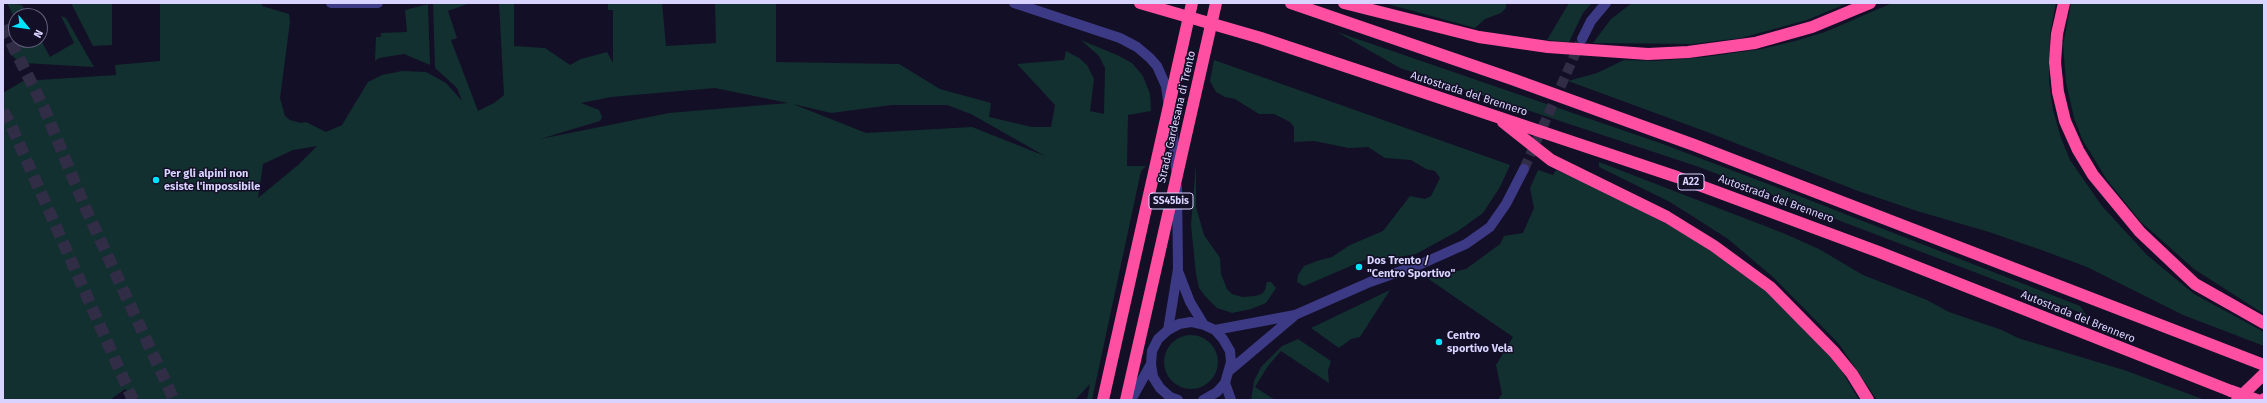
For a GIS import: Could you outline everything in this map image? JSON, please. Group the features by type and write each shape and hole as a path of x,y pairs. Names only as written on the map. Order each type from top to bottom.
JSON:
{"highway":[{"name":"Autostrada del Brennero","path":"1140,3 1261,38 1677,177 1780,213 2234,395 2257,400"},
{"name":"Strada Gardesana di Trento","path":"1103,400 1192,3"},
{"name":"Strada Gardesana di Trento","path":"1126,400 1216,3"},
{"name":"Autostrada del Brennero","path":"1291,3 1512,79 1694,145 2262,367"},
{"path":"1344,3 1479,37 1548,47 1648,54 1688,52 1755,43 1812,27 1870,3"},
{"path":"2064,3 2057,34 2055,62 2058,92 2065,120 2078,150 2093,175 2140,232 2195,284 2264,323"},
{"path":"1496,116 1551,160 1667,217 1714,246 1770,287 1834,352 1852,374 1868,400"},
{"path":"2234,395 2262,367"}],"street":[{"path":"331,3 378,3"},
{"path":"1014,3 1120,38 1137,47 1157,66 1166,86 1174,144 1178,269 1168,330"},
{"path":"1582,39 1591,21 1606,3"},
{"path":"1214,330 1295,315 1370,282 1421,264 1478,237 1490,227 1498,216 1524,169"},
{"path":"1178,269 1190,302 1204,325"},
{"path":"1229,371 1295,315"},
{"path":"1177,400 1160,388 1153,377 1151,364 1152,351 1158,339 1168,330 1179,324 1191,322 1204,325 1214,330 1223,339 1230,351 1229,371 1225,383 1217,392 1203,400"},
{"path":"1131,400 1151,364"},
{"path":"1225,383 1231,400"}],"green space":[{"path":"7,3 22,5 24,8 10,8"},
{"path":"71,3 112,3 112,45 93,46"},
{"path":"160,3 262,3 262,6 289,14 290,22 280,98 285,116 290,120 301,123 306,122 326,132 342,125 368,82 382,75 402,71 426,72 446,83 462,101 457,88 435,68 433,3 470,3 448,11 457,38 451,40 478,111 494,103 504,95 499,3 514,3 514,46 545,48 570,65 581,59 607,52 613,63 613,10 608,10 608,3 662,3 666,46 716,43 715,3 776,3 776,62 899,64 940,89 991,103 989,117 1032,127 1051,127 1055,105 1017,64 1064,60 1066,51 1079,58 1087,65 1094,79 1090,111 1104,114 1105,68 1099,56 1081,40 1132,63 1143,76 1150,94 1151,111 1128,115 1127,166 1146,166 1141,171 1092,400 1087,400 1090,384 1075,400 135,400 125,389 110,400 3,400 3,93 23,81 116,75 115,65 160,61","holes":["715,88 788,103 669,113 540,139 600,121 602,117 599,110 581,103 611,97","793,104 831,113 892,105 947,105 971,114 1045,156 972,127 866,133","317,146 298,165 258,198 263,164 293,150"]},
{"path":"1384,3 1506,3 1506,8 1501,13 1485,19 1475,28"},
{"path":"1569,3 1592,3 1583,13 1569,42 1547,40"},
{"path":"1632,3 1848,3 1807,20 1741,38 1692,44 1593,43 1611,19"},
{"path":"1892,3 2056,3 2050,34 2049,81 2053,110 2061,138 2070,160 2102,206 2147,255 2194,294 2264,332 2264,346 2183,315 2087,267 1989,232 1917,211 1858,191 1707,132 1568,81 1597,73 1624,60 1655,61 1705,57 1762,49 1825,32"},
{"path":"2071,3 2264,3 2264,314 2194,269 2141,222 2107,180 2082,139 2074,118 2066,82 2063,45"},
{"path":"428,4 430,65 404,54 379,58 375,61 376,37 381,37 381,33 407,32 405,10"},
{"path":"61,16 66,18 94,67 23,63 18,61 8,52 16,48 45,48 50,57 74,43"},
{"path":"1337,32 1660,143 1776,187 2080,306 2089,319 2079,312 1699,167 1400,68"},
{"path":"1214,60 1510,165 1500,187 1483,213 1458,231 1416,254 1382,260 1367,259 1304,286 1297,282 1298,275 1304,266 1332,257 1350,245 1383,231 1410,196 1425,199 1431,196 1440,178 1435,171 1426,169 1411,160 1385,158 1368,147 1349,148 1314,141 1294,142 1294,127 1290,122 1274,114 1259,114 1235,99 1225,97 1216,92 1210,81"},
{"path":"1599,162 1783,233 1819,249 1863,275 1927,300 1949,312 2002,330 2018,338 2127,371 2205,400 1877,400 1839,344 1773,277 1728,239 1670,202 1599,167"},
{"path":"1196,164 1196,207 1204,235 1220,258 1221,274 1227,289 1232,294 1242,297 1255,296 1262,294 1265,290 1267,282 1271,282 1276,288 1266,303 1251,309 1232,313 1217,308 1199,288 1196,274 1191,225"},
{"path":"1538,170 1553,175 1556,170 1604,191 1693,238 1770,293 1837,363 1859,400 1498,400 1502,394 1496,365 1513,337 1427,278 1466,269 1500,244 1504,236 1523,233 1534,208 1530,188"},
{"path":"1390,290 1360,337 1351,339 1339,348 1311,328"},
{"path":"1186,335 1196,335 1206,339 1214,347 1218,357 1218,367 1214,377 1206,385 1196,389 1186,389 1176,385 1168,377 1164,367 1164,357 1168,347 1176,339"},
{"path":"1298,339 1331,361 1328,370 1329,383 1281,351 1268,366 1255,387 1275,400 1251,400 1254,381 1261,367 1282,346"}],"tunnel":[{"path":"3,26 44,108 85,207 174,400"},
{"path":"1524,169 1580,43"},
{"path":"3,111 10,123 133,400"}],"place":[{"name":"Per gli alpini non esiste l'impossibile","path":"156,180"},
{"name":"Dos Trento / \"Centro Sportivo\"","path":"1359,267"},
{"name":"Centro sportivo Vela","path":"1439,342"}]}
